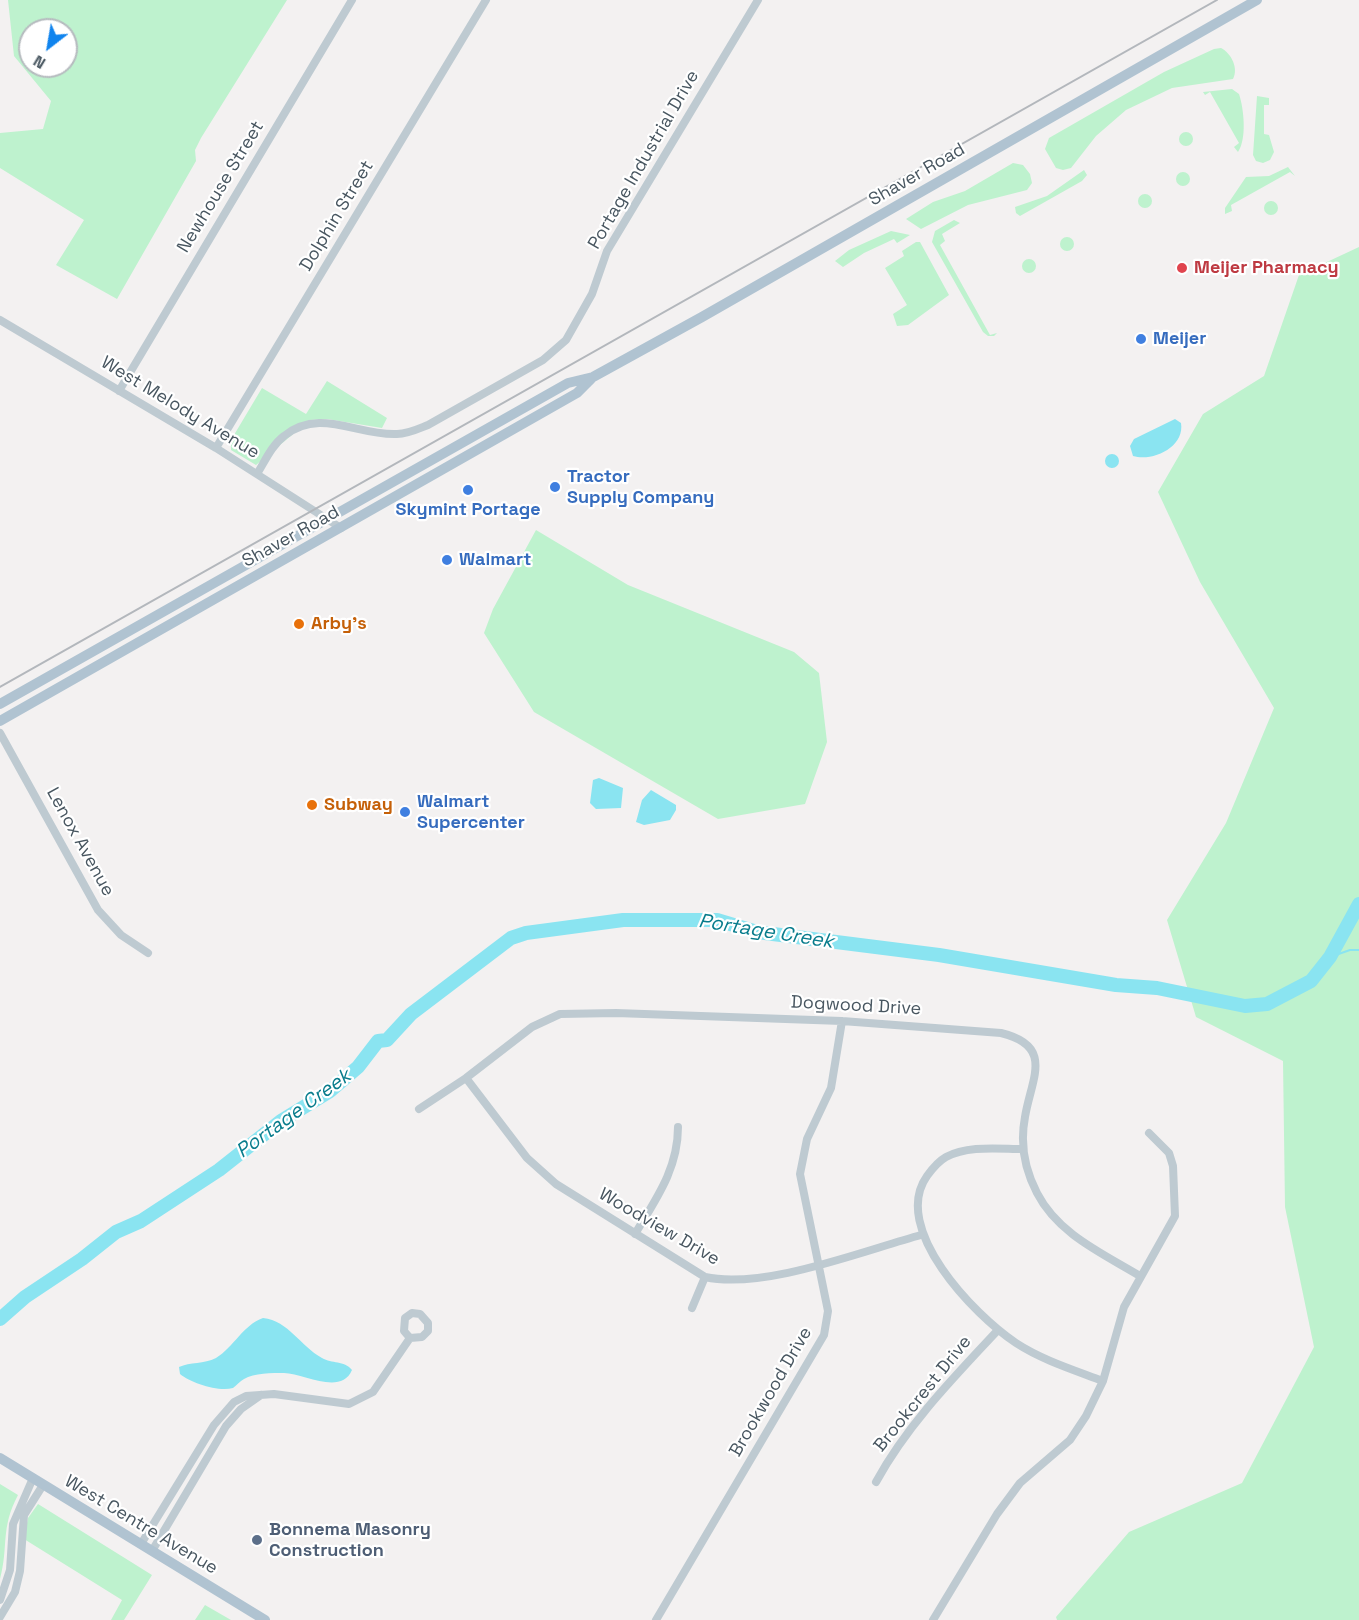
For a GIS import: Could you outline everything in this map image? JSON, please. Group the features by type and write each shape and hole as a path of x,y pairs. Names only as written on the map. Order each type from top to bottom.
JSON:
{"main road":[{"name":"Shaver Road","path":"0,721 577,393 593,377 1257,0"},
{"name":"Shaver Road","path":"0,704 568,383 593,377"},
{"name":"West Centre Avenue","path":"0,1458 265,1620"}],"street":[{"name":"Newhouse Street","path":"119,391 351,0"},
{"name":"Dolphin Street","path":"216,448 486,0"},
{"name":"Portage Industrial Drive","path":"257,474 277,443 302,426 324,422 382,433 407,433 428,425 557,350 584,310 607,252 758,0"},
{"name":"West Melody Avenue","path":"0,320 216,448 341,528"},
{"name":"Lenox Avenue","path":"0,733 98,910 121,935 148,953"},
{"name":"Dogwood Drive","path":"419,1109 466,1078 532,1027 560,1014 616,1013 842,1021 991,1031 1014,1036 1032,1048 1037,1066 1024,1118 1023,1149 1032,1181 1052,1216 1073,1235 1140,1275"},
{"name":"Brookwood Drive","path":"656,1620 820,1345 827,1324 828,1311 820,1264 800,1174 807,1139 831,1088 842,1021"},
{"name":"Woodview Drive","path":"466,1078 527,1158 543,1173 570,1194 705,1277 720,1280 745,1279 820,1264 921,1235"},
{"path":"635,1234 670,1175 678,1146 678,1127"},
{"path":"933,1620 997,1514 1020,1483 1070,1440 1086,1416 1103,1380 1124,1307 1175,1216 1169,1153 1149,1133"},
{"path":"1023,1149 970,1150 945,1157 934,1168 920,1190 917,1204 921,1235 969,1303 998,1330 1042,1357 1103,1380"},
{"path":"692,1308 705,1277"},
{"name":"Brookcrest Drive","path":"876,1482 886,1462 919,1419 998,1330"},
{"path":"141,1544 211,1429 234,1402 246,1396 274,1394 349,1404 373,1392 410,1338"},
{"path":"152,1551 221,1435 241,1409 261,1395"},
{"path":"211,1429 221,1435"},
{"path":"182,1476 193,1482"},
{"path":"0,1600 7,1580 14,1524 33,1478"},
{"path":"0,1617 17,1583 21,1559 21,1524 29,1506 43,1485"},
{"path":"7,1580 17,1583"}],"green space":[{"path":"8,0 287,0 201,138 195,150 196,161 117,299 56,265 84,220 0,168 0,133 43,129 51,101 32,78 78,78 78,18 18,18 18,61 14,56"},
{"path":"1221,48 1233,61 1235,75 1233,79 1172,88 1126,110 1096,136 1071,168 1063,170 1056,168 1045,149 1049,138 1164,72"},
{"path":"1232,89 1239,94 1243,116 1243,140 1238,152 1234,147 1239,143 1210,92 1205,95 1203,92"},
{"path":"1257,96 1269,98 1269,105 1264,105 1264,134 1269,135 1274,152 1270,160 1263,163 1256,161 1253,155"},
{"path":"1183,132 1189,132 1193,139 1189,146 1183,146 1179,142 1179,136"},
{"path":"1013,163 1023,165 1030,174 1032,183 1027,190 968,205 921,229 906,219 933,202 965,191"},
{"path":"1288,167 1295,176 1290,172 1231,205 1232,211 1225,214 1225,208 1246,177 1269,176"},
{"path":"1084,170 1087,175 1082,181 1020,216 1016,213 1015,207 1047,196"},
{"path":"1180,172 1186,172 1190,179 1186,186 1180,186 1176,182 1176,176"},
{"path":"1142,194 1148,194 1152,201 1148,208 1142,208 1138,204 1138,198"},
{"path":"1268,201 1274,201 1278,208 1274,215 1268,215 1264,211 1264,205"},
{"path":"954,220 960,223 942,234 945,241 940,245 990,335 997,333 994,336 988,336 983,332 932,242 935,231"},
{"path":"891,231 910,235 897,243 894,239 864,253 843,267 835,261 849,250"},
{"path":"1064,237 1070,237 1074,244 1070,251 1064,251 1060,247 1060,241"},
{"path":"920,242 949,295 908,325 897,326 893,314 907,305 885,268 904,256 902,251"},
{"path":"1359,247 1359,1620 1057,1620 1056,1617 1129,1532 1242,1483 1314,1347 1285,1207 1283,1061 1196,1017 1167,920 1226,823 1274,708 1200,582 1158,492 1203,414 1264,376 1299,275"},
{"path":"1026,259 1032,259 1036,266 1032,273 1026,273 1022,269 1022,263"},
{"path":"327,381 387,418 382,428 327,419 310,420 256,465 231,450 231,440 262,388 306,414"},
{"path":"536,530 628,585 794,652 819,673 827,742 805,804 718,819 534,712 484,633 493,609"},
{"path":"0,1484 18,1495 9,1518 0,1579"},
{"path":"38,1504 152,1575 124,1620 111,1620 122,1600 24,1539 28,1518"},
{"path":"205,1605 231,1620 195,1620"}],"water":[{"path":"1175,419 1181,423 1181,432 1173,446 1150,457 1133,456 1130,446 1134,439"},
{"path":"1109,454 1115,454 1119,461 1115,468 1109,468 1105,464 1105,458"},
{"path":"599,778 623,788 621,808 596,809 590,803 593,780"},
{"path":"651,790 676,805 676,810 670,820 644,825 636,822 642,800"},
{"path":"263,1318 280,1324 322,1358 349,1367 352,1370 347,1378 331,1382 292,1374 269,1373 248,1377 233,1388 220,1389 191,1381 180,1374 179,1367 216,1358 244,1331"}],"waterway":[{"name":"Portage Creek","path":"0,1319 25,1297 82,1259 116,1232 141,1221 219,1170 281,1121 330,1091 358,1067 378,1041 387,1040 411,1014 511,938 526,933 623,920 717,920 757,932 939,955 1116,985 1157,988 1245,1006 1267,1004 1311,981 1330,957 1359,904"},
{"path":"1330,957 1350,950 1359,950"}],"railway":[{"path":"0,687 1217,0"}],"place":[{"name":"Meijer Pharmacy","path":"1182,268"},
{"name":"Meijer","path":"1141,339"},
{"name":"Tractor Supply Company","path":"555,487"},
{"name":"Skymint Portage","path":"468,490"},
{"name":"Walmart","path":"447,560"},
{"name":"Arby's","path":"299,624"},
{"name":"Subway","path":"312,805"},
{"name":"Walmart Supercenter","path":"405,812"},
{"name":"Bonnema Masonry Construction","path":"257,1540"}]}
